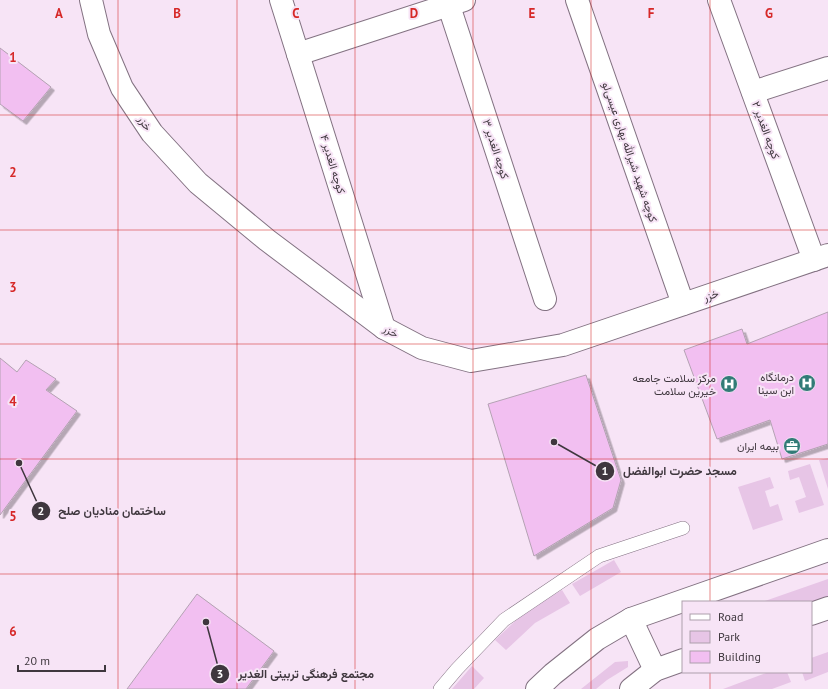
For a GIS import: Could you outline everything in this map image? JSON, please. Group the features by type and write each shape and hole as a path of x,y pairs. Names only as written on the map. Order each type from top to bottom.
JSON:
{"street":[{"name":"خزر","path":"91,0 100,34 122,88 152,133 198,184 267,240 384,328 422,348 472,361 563,345 821,257"},
{"name":"کوچه الغدیر ۴","path":"281,0 384,328"},
{"name":"کوچه شهید شیرالله بهاری عیسی‌لو","path":"577,0 683,304"},
{"name":"کوچه الغدیر ۲","path":"719,0 753,92 821,257"},
{"path":"298,54 453,2"},
{"name":"کوچه الغدیر ۳","path":"453,2 545,299"},
{"path":"753,92 828,68"},
{"path":"682,601 828,550"},
{"path":"537,689 553,674 597,639 631,619 682,601"},
{"path":"812,614 828,608"},
{"path":"631,619 655,670"},
{"path":"631,689 655,670 682,660"}],"lane":[{"path":"440,689 504,620 599,556 683,528"}],"green space":[{"path":"828,458 828,489 819,460"},
{"path":"810,464 824,505 799,513 795,501 806,497 799,477 790,480 788,471"},
{"path":"770,477 774,488 765,491 770,507 778,504 783,520 753,530 738,487"},
{"path":"614,560 621,572 580,596 572,584"},
{"path":"828,579 828,598 812,604 812,601 765,601"},
{"path":"562,590 570,603 535,623 506,650 495,640 527,610"},
{"path":"828,652 828,672 805,681 802,673 812,673 812,658"},
{"path":"628,661 628,667 596,689 581,689 615,662"},
{"path":"472,666 484,678 474,689 452,689"},
{"path":"766,673 787,673 791,682 772,689 723,689"}],"building":[{"path":"0,48 51,87 23,121 0,104"},
{"path":"828,312 828,444 782,459 770,420 717,439 684,350 742,329 747,344"},
{"path":"0,358 17,372 26,360 56,379 46,390 77,411 0,515"},
{"path":"586,375 621,480 613,508 534,556 488,404"},
{"path":"197,594 274,651 246,689 127,689"}],"place":[{"name":"درمانگاه ابن سینا","path":"807,383"},
{"name":"مرکز سلامت جامعه خیرین سلامت","path":"729,384"},
{"name":"مسجد حضرت ابوالفضل","path":"554,442"},
{"name":"بیمه ایران","path":"792,446"},
{"name":"ساختمان منادیان صلح","path":"19,463"},
{"name":"مجتمع فرهنگی تربیتی الغدیر","path":"206,622"}]}
